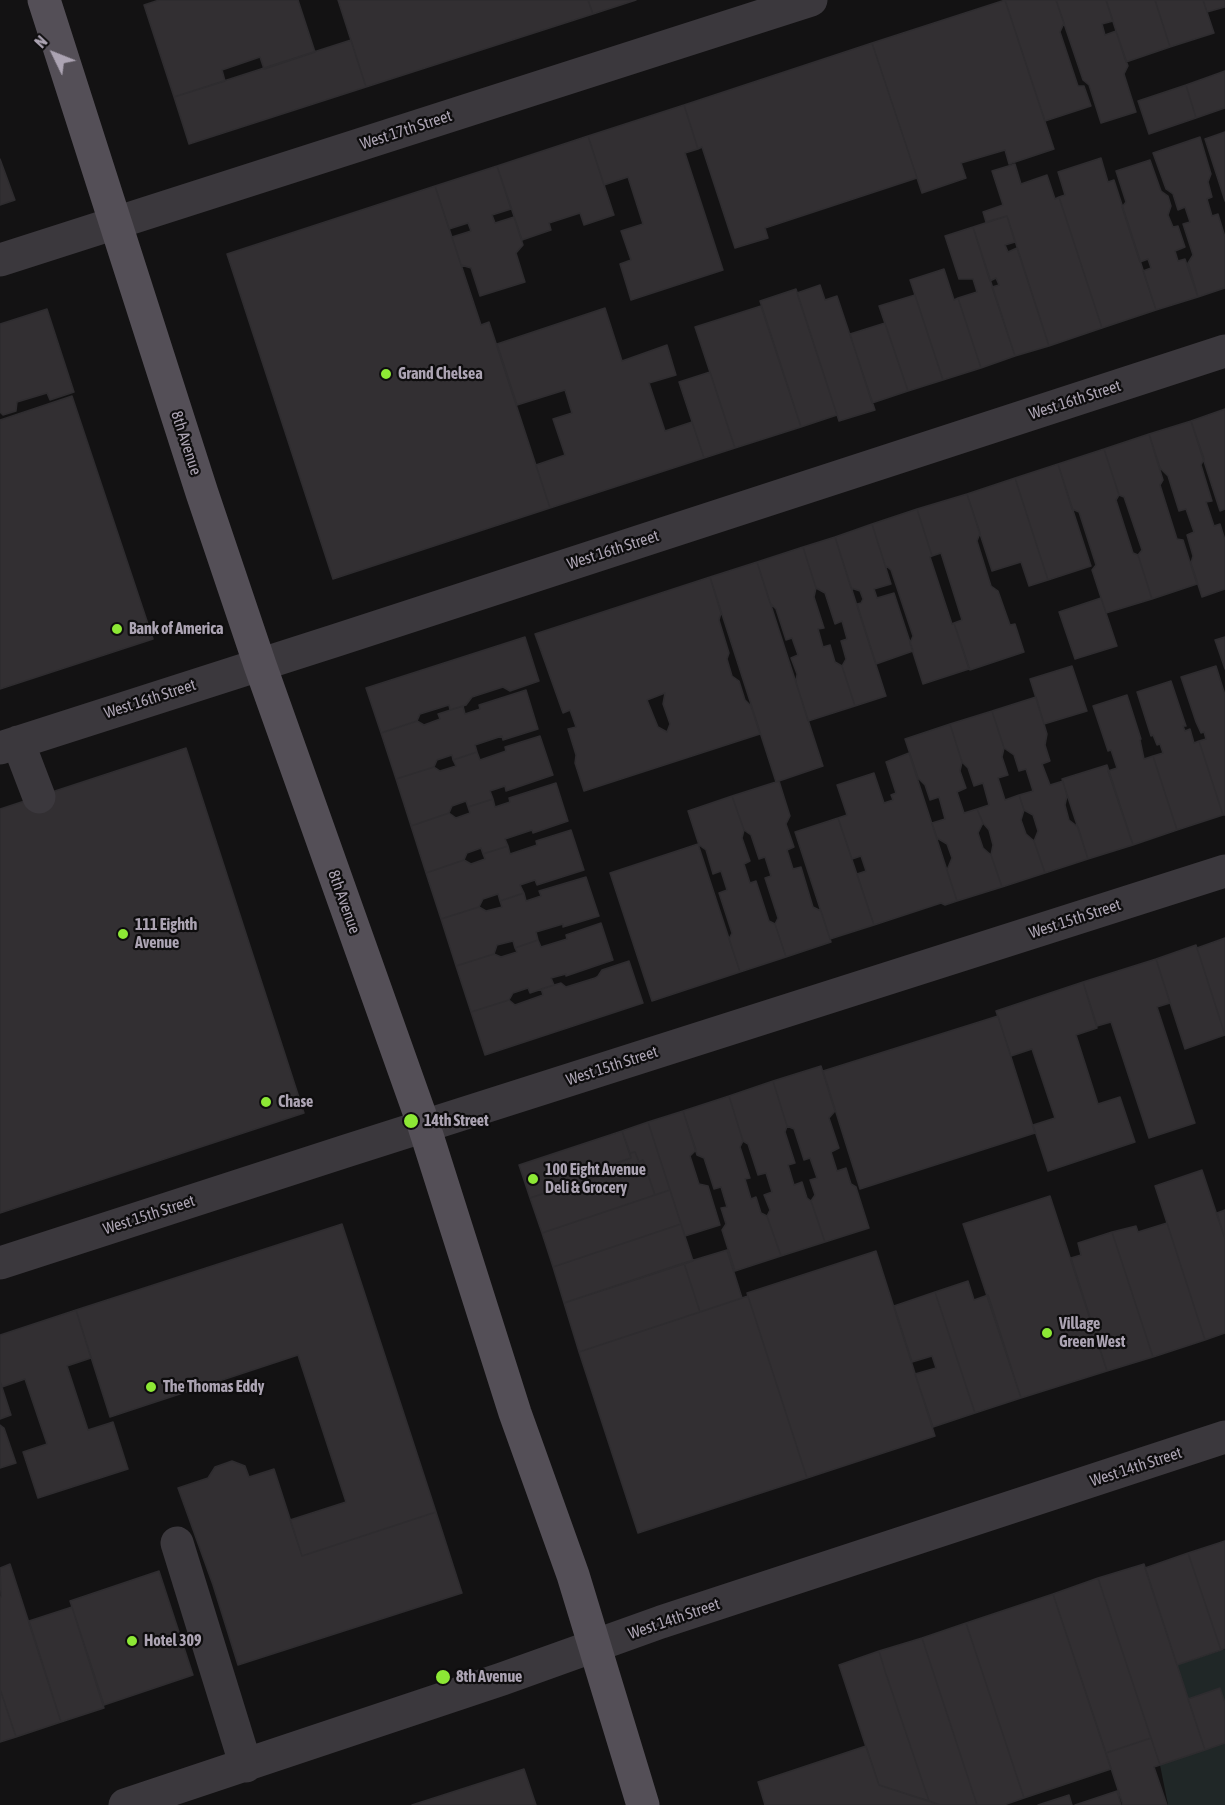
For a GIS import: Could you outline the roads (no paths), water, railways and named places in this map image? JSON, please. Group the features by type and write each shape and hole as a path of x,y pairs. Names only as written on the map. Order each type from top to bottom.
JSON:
{"main road":[{"name":"8th Avenue","path":"44,0 202,493 260,665 424,1126 515,1413 573,1575 643,1805"}],"street":[{"name":"West 17th Street","path":"0,260 811,0"},
{"name":"West 16th Street","path":"9,745 1225,351"},
{"path":"9,745 39,796"},
{"name":"West 15th Street","path":"0,1263 1225,871"},
{"name":"West 14th Street","path":"125,1805 491,1683 661,1622 1225,1437"},
{"path":"177,1543 246,1766"}],"place":[{"name":"Grand Chelsea","path":"386,374"},
{"name":"Bank of America","path":"117,629"},
{"name":"111 Eighth Avenue","path":"123,934"},
{"name":"Chase","path":"266,1102"},
{"name":"14th Street","path":"411,1121"},
{"name":"100 Eight Avenue Deli & Grocery","path":"533,1179"},
{"name":"Village Green West","path":"1047,1333"},
{"name":"The Thomas Eddy","path":"151,1387"},
{"name":"Hotel 309","path":"132,1641"},
{"name":"8th Avenue","path":"443,1677"}]}
